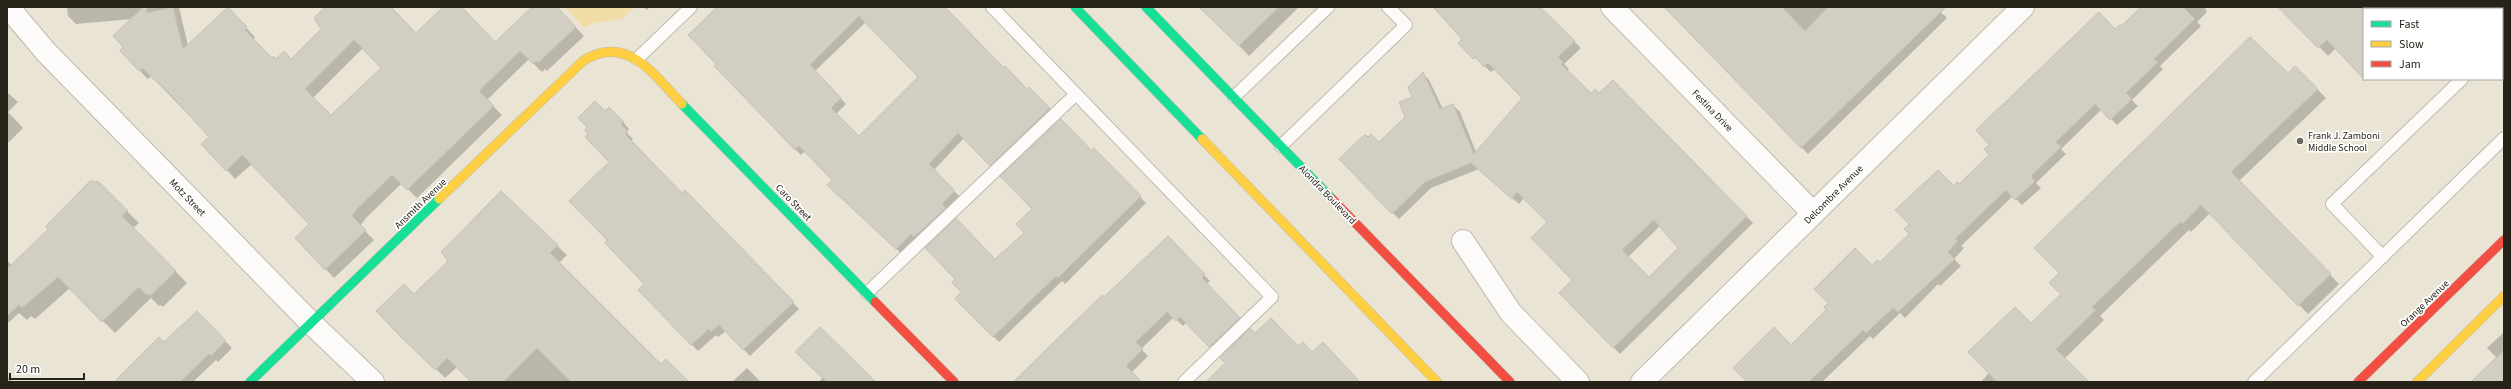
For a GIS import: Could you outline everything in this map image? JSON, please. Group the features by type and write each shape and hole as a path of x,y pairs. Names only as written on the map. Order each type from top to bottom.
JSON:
{"street":[{"name":"Motz Street","path":"8,7 46,52 311,323 373,382"},
{"path":"1075,7 1437,382"},
{"name":"Alondra Boulevard","path":"1146,7 1510,382"},
{"name":"Delcombre Avenue","path":"1642,382 2023,7"},
{"name":"Festina Drive","path":"1615,8 1813,213"},
{"name":"Ansmith Avenue","path":"250,382 583,61 596,52 610,49"},
{"name":"Caro Street","path":"610,49 621,51 637,59 954,382"},
{"name":"Orange Avenue","path":"2358,382 2504,240"},
{"path":"1462,241 1511,313 1578,382"},
{"path":"2417,382 2504,296"}],"lane":[{"path":"637,59 691,7"},
{"path":"992,7 1272,297 1184,382"},
{"path":"1234,97 1328,7"},
{"path":"1281,146 1406,25 1388,7"},
{"path":"2383,257 2332,204 2461,80"},
{"path":"867,293 1076,94"},
{"path":"2254,382 2504,138"}],"shaded area":[{"path":"565,7 635,7 621,19 595,23 584,28"}],"building":[{"path":"143,7 147,7 147,13 173,7 183,49 228,7 247,27 245,30 272,58 274,56 276,59 284,51 291,59 321,29 314,18 325,7 391,7 416,33 443,7 462,7 495,42 532,7 557,7 576,27 538,63 536,61 533,64 520,51 479,91 494,106 407,190 392,175 357,209 352,216 366,230 325,270 295,238 309,224 242,155 226,171 201,144 209,137 172,96 142,68 139,71 120,51 123,47 113,36","holes":["354,40 381,68 331,115 305,89"]},
{"path":"717,7 945,7 1004,68 1005,66 1027,89 1029,87 1050,108 990,166 958,133 929,164 955,191 942,204 946,208 914,237 911,234 896,249 827,185 832,180 799,146 795,150 714,66 716,64 688,35","holes":["859,16 918,77 859,136 831,108 841,98 810,65"]},
{"path":"1199,7 1279,7 1239,46"},
{"path":"1433,7 1540,7 1575,41 1558,57 1563,62 1561,64 1591,93 1595,89 1599,93 1613,80 1747,216 1613,348 1559,293 1572,280 1531,238 1547,222 1517,192 1512,199 1471,163 1425,182 1392,214 1339,159 1363,136 1366,135 1368,137 1371,134 1379,142 1405,117 1399,102 1412,97 1408,87 1423,72 1440,109 1453,104 1474,154 1522,98 1488,63 1484,67 1475,57 1473,59 1458,43 1462,39","holes":["1654,220 1678,248 1649,277 1622,250"]},
{"path":"1664,7 1782,7 1805,31 1828,7 1946,7 1801,148"},
{"path":"2141,7 2183,7 2195,19 2154,59 2158,62 2126,93 2132,99 2110,120 2095,104 2056,142 2061,147 2031,176 2035,181 2015,200 2006,190 1955,239 1958,241 1948,252 1955,259 1898,312 1893,308 1866,333 1863,330 1809,382 1747,382 1733,368 1774,327 1791,345 1826,310 1824,307 1828,303 1814,289 1855,248 1872,265 1877,260 1880,262 1909,234 1904,229 1909,224 1895,210 1938,170 1954,186 1957,182 1959,184 1989,155 1984,149 1989,145 1976,130 2099,12 2115,29 2119,25 2121,26"},
{"path":"2278,7 2364,7 2363,78 2327,40 2318,48"},
{"path":"2250,37 2288,73 2295,66 2318,89 2231,172 2331,274 2298,306 2201,205 2182,224 2180,222 2092,307 2096,310 2056,349 2089,382 1997,382 1968,352 2015,307 2031,323 2061,294 2049,283 2059,273 2034,248"},
{"path":"595,101 605,111 609,107 624,122 621,124 628,132 625,134 682,193 685,190 794,302 743,350 719,325 711,332 709,329 691,345 638,290 644,284 605,243 607,240 569,201 609,162 585,137 588,134 585,130 587,127 578,118"},
{"path":"1061,119 1092,151 1094,148 1141,196 1058,278 1056,276 993,337 955,299 961,292 952,283 955,279 925,248 956,218 995,259 1024,233 1016,224 1032,209 1000,176"},
{"path":"90,181 99,182 128,211 122,216 176,271 150,296 139,287 102,322 58,277 22,308 19,305 7,316 7,269 48,229 46,226"},
{"path":"501,191 558,245 550,253 661,364 666,359 689,382 571,382 537,348 503,382 471,382 447,358 435,370 398,334 376,311 404,284 414,294 448,261 441,252"},
{"path":"1168,236 1205,274 1202,278 1240,318 1209,347 1180,317 1176,321 1167,312 1136,342 1143,349 1126,366 1142,382 1013,382 1102,295 1104,297"},
{"path":"197,311 226,341 211,356 209,354 180,382 114,382 159,337 164,342"},
{"path":"1271,318 1298,346 1303,342 1312,352 1323,342 1360,382 1206,382 1225,363 1220,358 1250,328 1255,333"},
{"path":"820,327 876,382 827,382 795,352"},
{"path":"2504,350 2504,382 2471,382"}],"traffic: fast":[{"path":"1075,7 1202,139"},
{"path":"1146,7 1332,199"},
{"path":"682,104 875,302"},
{"path":"250,382 439,199"}],"traffic: slow":[{"path":"439,199 583,61 599,54 613,52 626,55 638,61 650,70 682,104"},
{"path":"1202,139 1437,382"},
{"path":"2417,382 2504,296"}],"traffic: jam":[{"path":"1332,199 1510,382"},
{"path":"2358,382 2504,240"},
{"path":"875,302 954,382"}],"place":[{"name":"Frank J. Zamboni Middle School","path":"2300,141"}]}
